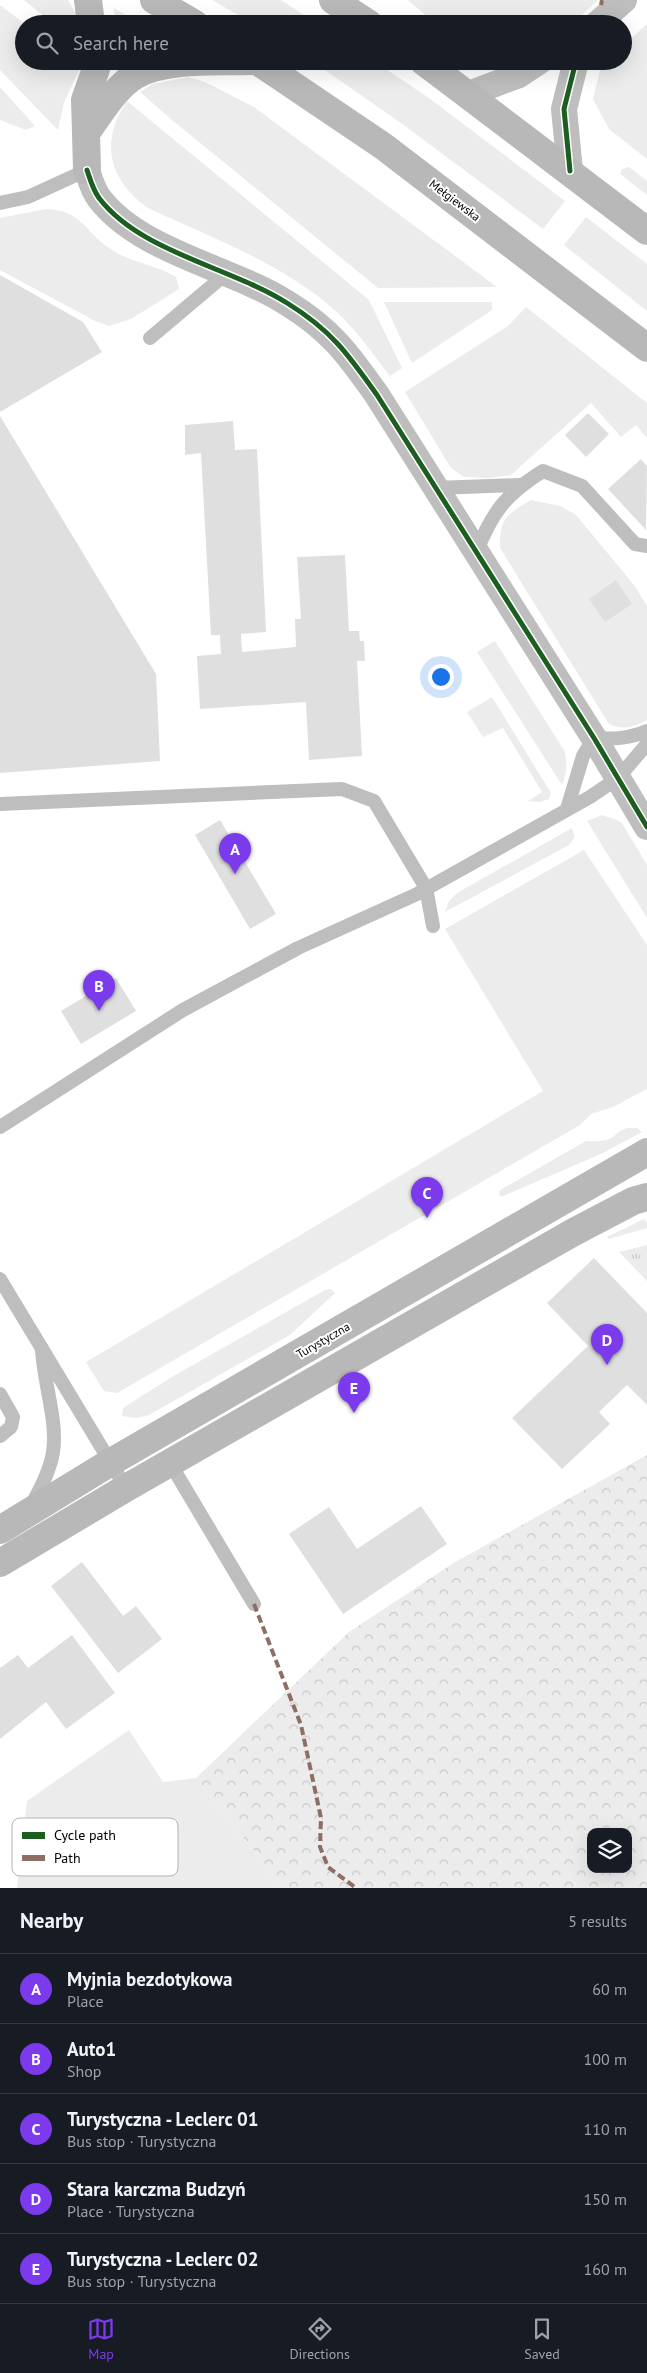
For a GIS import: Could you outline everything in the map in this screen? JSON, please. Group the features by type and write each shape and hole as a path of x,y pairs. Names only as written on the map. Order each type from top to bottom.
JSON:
{"main road":[{"path":"88,0 90,15"},
{"path":"154,0 180,15"},
{"path":"333,0 356,15"},
{"path":"86,170 85,100 96,70"},
{"path":"86,133 121,87 136,75 149,70"},
{"name":"Mełgiewska","path":"269,70 383,146 647,348"},
{"path":"436,70 647,231"},
{"name":"Turystyczna","path":"0,1530 111,1462 647,1152"},
{"path":"0,1563 126,1488 572,1232 633,1201 647,1197"}],"street":[{"path":"607,15 624,0"},
{"path":"469,94 519,75 526,70"},
{"path":"570,171 564,109 574,70"},
{"path":"86,170 98,197 123,224 158,243 256,286 287,303 324,328 348,353 377,395 594,738 647,827"}],"lane":[{"path":"0,203 28,197 86,170"},
{"path":"150,338 227,273"},
{"path":"476,553 493,517 520,485 543,471 582,486 635,544 647,546"},
{"path":"435,488 520,485"},
{"path":"567,809 583,756 594,738 618,739 636,736 647,731"},
{"path":"0,1126 183,1010 298,948 417,894 567,809 618,778 647,744"},
{"path":"0,804 342,789 374,801 426,888 433,926"},
{"path":"0,1279 126,1488"},
{"path":"26,1515 45,1480 53,1452 53,1430 42,1370 42,1347"},
{"path":"0,1394 13,1417 11,1427 0,1436"},
{"path":"170,1463 254,1604"}],"green space":[{"path":"24,0 68,0 77,15 43,15"},
{"path":"212,0 281,0 304,15 238,15"},
{"path":"408,0 598,0 582,15 426,15"},
{"path":"0,5 15,16 15,70 79,70 64,103 58,130 0,70"},
{"path":"114,8 125,15 114,15"},
{"path":"647,24 647,159 609,129 593,99 600,70 632,70 632,38"},
{"path":"325,70 387,70 429,98 565,201 543,229 405,126"},
{"path":"188,77 205,82 254,107 497,287 378,288 140,92 153,84"},
{"path":"0,87 35,126 26,130 0,120"},
{"path":"127,101 369,300 402,368 390,376 359,336 342,318 304,286 262,261 148,208 135,197 124,185 112,159 113,131 118,116"},
{"path":"629,167 647,181 647,195 620,174 622,169"},
{"path":"46,209 68,213 82,222 100,241 117,253 176,277 179,289 131,319 109,326 95,321 0,270 0,218"},
{"path":"586,217 647,264 647,311 564,245"},
{"path":"384,302 492,302 492,310 412,363"},
{"path":"526,307 647,403 647,438 636,425 621,437 591,403 511,475 489,478 464,477 451,468 405,392 508,326"},
{"path":"531,500 560,506 576,515 634,585 647,606 647,720 642,723 623,727 609,724 500,548 501,530 506,518"},
{"path":"495,641 565,752 566,769 562,785 477,652"},
{"path":"492,697 551,793 549,799 540,802 528,801 542,792 503,728 483,737 467,712"},
{"path":"602,815 622,823 647,865 647,918 587,821"},
{"path":"572,828 575,837 569,845 445,912 449,901 457,893"},
{"path":"584,850 647,945 647,1089 613,1107 591,1114 580,1125 117,1393 104,1391 86,1362 543,1091 445,929"},
{"path":"637,1128 642,1132 603,1153 501,1197 500,1190 586,1141 608,1140 621,1130"},
{"path":"644,1219 647,1222 647,1228 609,1239 607,1237"},
{"path":"647,1245 647,1281 619,1252"},
{"path":"331,1289 335,1293 290,1335 149,1415 136,1418 122,1416 123,1408 170,1378 325,1290"},
{"path":"647,1455 647,1888 284,1888 196,1778 349,1632 452,1564"},
{"path":"129,1730 163,1782 196,1778 284,1888 17,1888 18,1876 178,1876 178,1818 25,1818 27,1801"}],"building":[{"path":"0,275 83,322 102,352 0,412"},
{"path":"588,413 609,434 586,457 565,435"},
{"path":"0,416 156,674 160,761 0,773"},
{"path":"233,421 235,450 257,449 266,632 241,634 242,652 296,647 295,619 301,619 297,557 345,555 349,631 359,631 360,641 364,641 365,661 357,661 362,756 309,760 306,702 200,709 197,656 221,654 220,635 211,635 201,453 185,455 185,425"},
{"path":"641,459 647,466 646,530 608,489"},
{"path":"616,580 632,604 605,622 589,599"},
{"path":"220,820 276,914 250,929 195,835"},
{"path":"116,978 136,1011 81,1044 61,1011"},
{"path":"594,1258 647,1313 647,1405 627,1385 599,1412 610,1424 562,1469 512,1418 588,1346 547,1303"},
{"path":"421,1506 447,1544 343,1614 289,1534 329,1507 357,1549"},
{"path":"82,1562 123,1616 136,1606 162,1639 118,1673 51,1586"},
{"path":"72,1635 115,1693 66,1729 46,1702 0,1739 0,1668 18,1655 28,1668"}],"marked path":[{"path":"601,5 602,0"},
{"path":"254,1604 301,1725 321,1818 320,1847 328,1867 356,1888"}],"cycle path":[{"path":"570,171 564,109 574,70"},
{"path":"87,170 93,188 99,198 117,217 138,232 187,257 264,290 316,323 338,344 377,395 594,738 647,827"}],"place":[{"name":"Myjnia bezdotykowa","path":"235,874"},
{"name":"Auto1","path":"99,1011"},
{"name":"Turystyczna - Leclerc 01","path":"427,1218"},
{"name":"Stara karczma Budzyń","path":"607,1365"},
{"name":"Turystyczna - Leclerc 02","path":"354,1413"}]}
